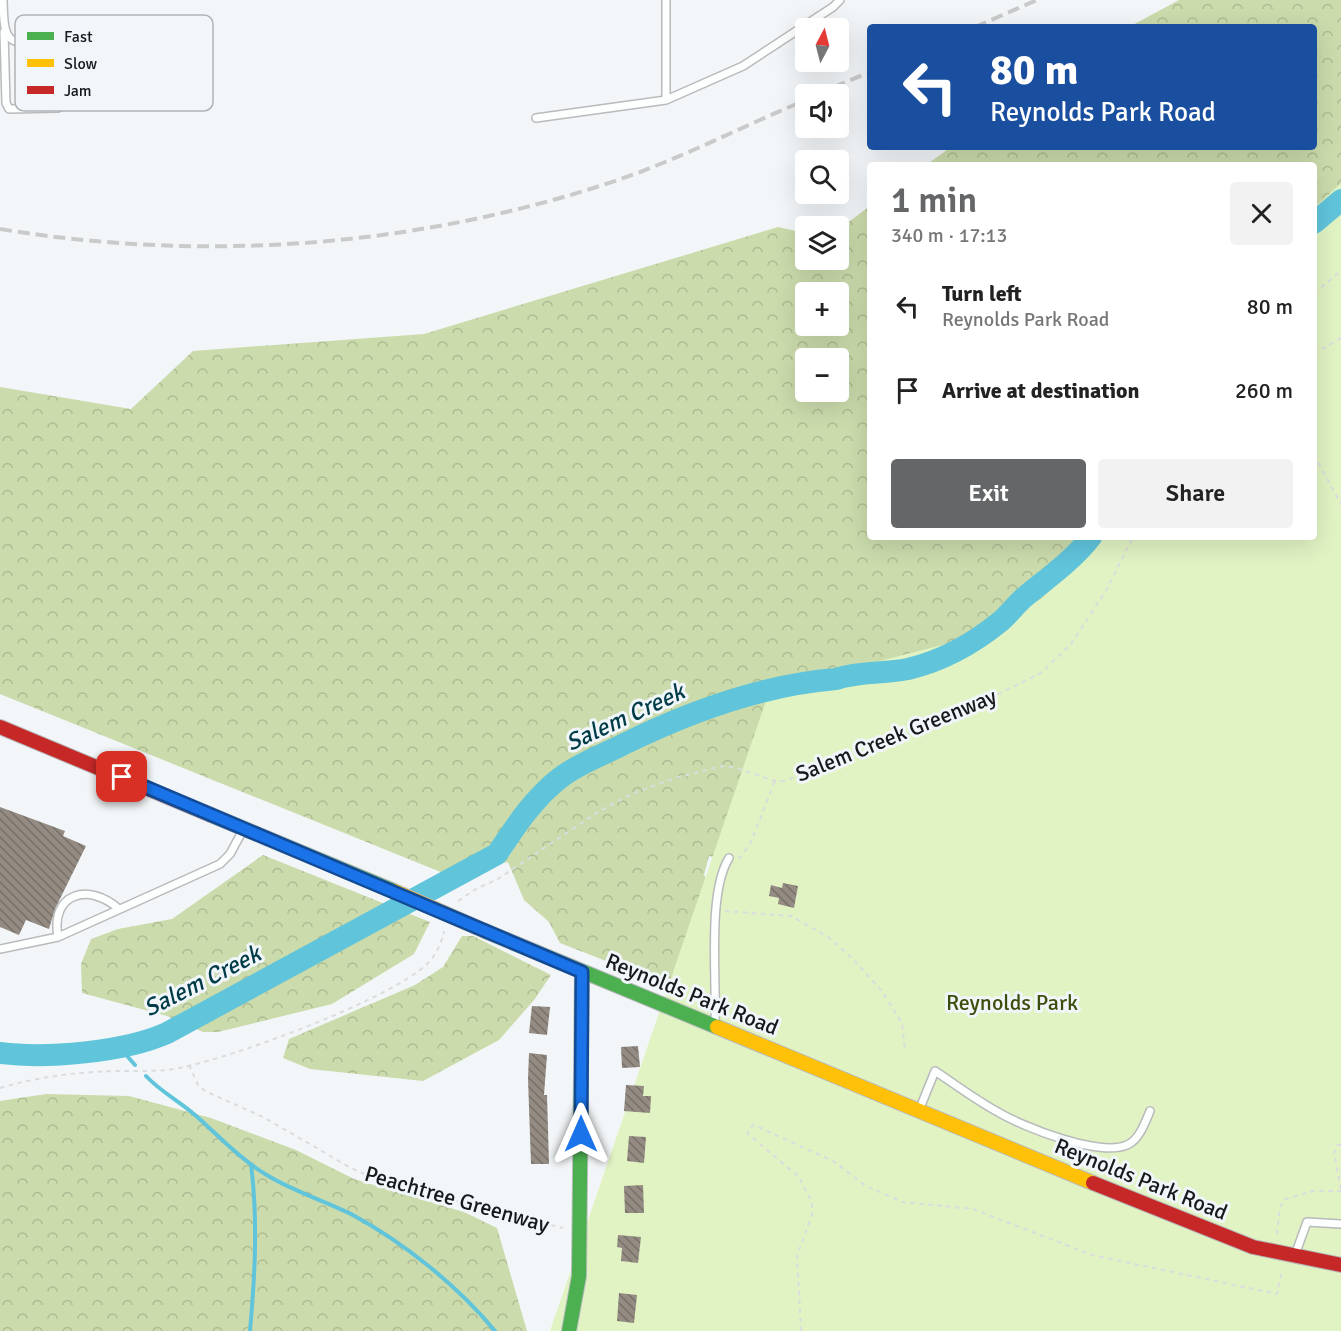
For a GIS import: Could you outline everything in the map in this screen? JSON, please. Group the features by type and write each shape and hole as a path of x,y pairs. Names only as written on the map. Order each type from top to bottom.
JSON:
{"main road":[{"name":"Reynolds Park Road","path":"0,727 582,972 1188,1222 1253,1247 1341,1265"},
{"path":"569,1331 579,1276 582,972"}],"lane":[{"path":"3,0 6,103 9,109 15,109"},
{"path":"666,0 666,100"},
{"path":"536,118 666,100 743,66 833,7 840,0"},
{"path":"4,32 15,41"},
{"path":"0,950 58,937 220,864 230,854 244,828"},
{"path":"715,1026 717,910 721,876 729,858"},
{"path":"58,937 56,925 59,913 74,895 83,893 102,896 119,909"},
{"path":"919,1110 935,1071 1014,1121 1071,1141 1100,1147 1127,1145 1138,1135 1150,1111"},
{"path":"1294,1257 1307,1222 1341,1224"}],"path":[{"path":"1317,291 1341,271"},
{"path":"1317,352 1341,338"},
{"path":"1317,460 1341,504"},
{"name":"Salem Creek Greenway","path":"456,903 476,889 498,879 598,812 634,793 675,778 722,766 737,768 775,781 784,781 884,744 986,700 1041,673 1071,644 1107,589 1132,540"},
{"path":"729,858 742,858 775,781"},
{"path":"717,910 791,916 828,937 850,956 881,990 902,1023 905,1052"},
{"path":"0,1088 32,1079 66,1075 168,1070 290,1032 391,988 428,963 443,937 446,923"},
{"name":"Peachtree Greenway","path":"189,1065 198,1085 205,1091 263,1117 367,1176 556,1227 579,1230"},
{"path":"801,1331 797,1256 812,1215 812,1202 798,1176 748,1134 749,1129 754,1125 832,1161 883,1195 925,1205 974,1209 1092,1255 1276,1293 1282,1271"},
{"path":"1277,1234 1280,1207 1285,1199 1313,1191 1341,1190 1334,1153 1337,1145 1341,1145"}],"green space":[{"path":"1179,0 1341,0 1341,266 1317,282 1317,162 930,162 947,150 1317,150 1317,24 1135,24"},
{"name":"Reynolds Park","path":"1341,183 1341,1331 550,1331 770,689 958,641 1041,599 1101,540 1317,540 1317,205"},
{"path":"867,208 867,540 1282,540 738,864 709,856 704,875 734,926 711,1002 560,943 549,922 524,900 508,862 448,875 0,694 0,387 131,409 193,351 424,334 778,227 795,231 795,270 849,270 849,222"},
{"path":"263,855 430,922 414,954 332,1004 218,1032 203,1032 167,1016 82,993 81,964 91,939 118,929 172,919"},
{"path":"462,936 473,936 551,975 534,1000 499,1040 423,1081 310,1069 283,1058 289,1039 415,985 443,967"},
{"path":"46,1094 129,1096 211,1118 296,1150 354,1179 464,1212 497,1228 527,1331 0,1331 0,1101"}],"building":[{"path":"0,807 65,831 63,836 86,846 55,909 49,929 26,920 19,935 0,927"},
{"path":"783,883 798,886 794,908 778,904 779,898 769,896 771,885 782,888"},
{"path":"532,1006 550,1007 547,1035 529,1033"},
{"path":"638,1046 640,1067 622,1068 621,1047"},
{"path":"529,1053 547,1055 544,1095 547,1095 549,1164 531,1164"},
{"path":"626,1085 644,1086 643,1096 651,1096 650,1113 624,1111"},
{"path":"629,1136 646,1137 644,1163 627,1161"},
{"path":"643,1185 644,1213 625,1213 624,1186"},
{"path":"618,1235 641,1237 638,1263 621,1261 622,1248 617,1247"},
{"path":"619,1293 637,1295 634,1323 617,1321"}],"waterway":[{"name":"Salem Creek","path":"1317,220 1341,200"},
{"name":"Salem Creek","path":"0,1053 40,1055 85,1052 130,1045 167,1033 497,854 541,795 560,778 583,764 649,732 727,701 808,682 908,669 945,656 969,644 1001,621 1023,598 1069,561 1088,540"},
{"path":"120,1048 135,1065"},
{"path":"146,1076 195,1115 255,1168 275,1180 351,1214 409,1251 464,1297 495,1331"},
{"path":"250,1331 255,1248 255,1206 251,1164"}],"railway":[{"path":"982,24 1037,0"},
{"path":"841,84 867,73"},
{"path":"0,229 78,239 156,245 234,246 312,242 390,234 467,221 543,203 618,180 666,162 795,105"}],"traffic: fast":[{"path":"211,815 394,891"},
{"path":"485,931 717,1027"},
{"path":"569,1331 579,1276 582,972"}],"traffic: slow":[{"path":"394,891 485,931"},
{"path":"717,1027 1093,1183"}],"traffic: jam":[{"path":"0,727 211,815"},
{"path":"1093,1183 1253,1247 1341,1265"}],"route":[{"path":"122,777 582,972 581,1134"}]}
